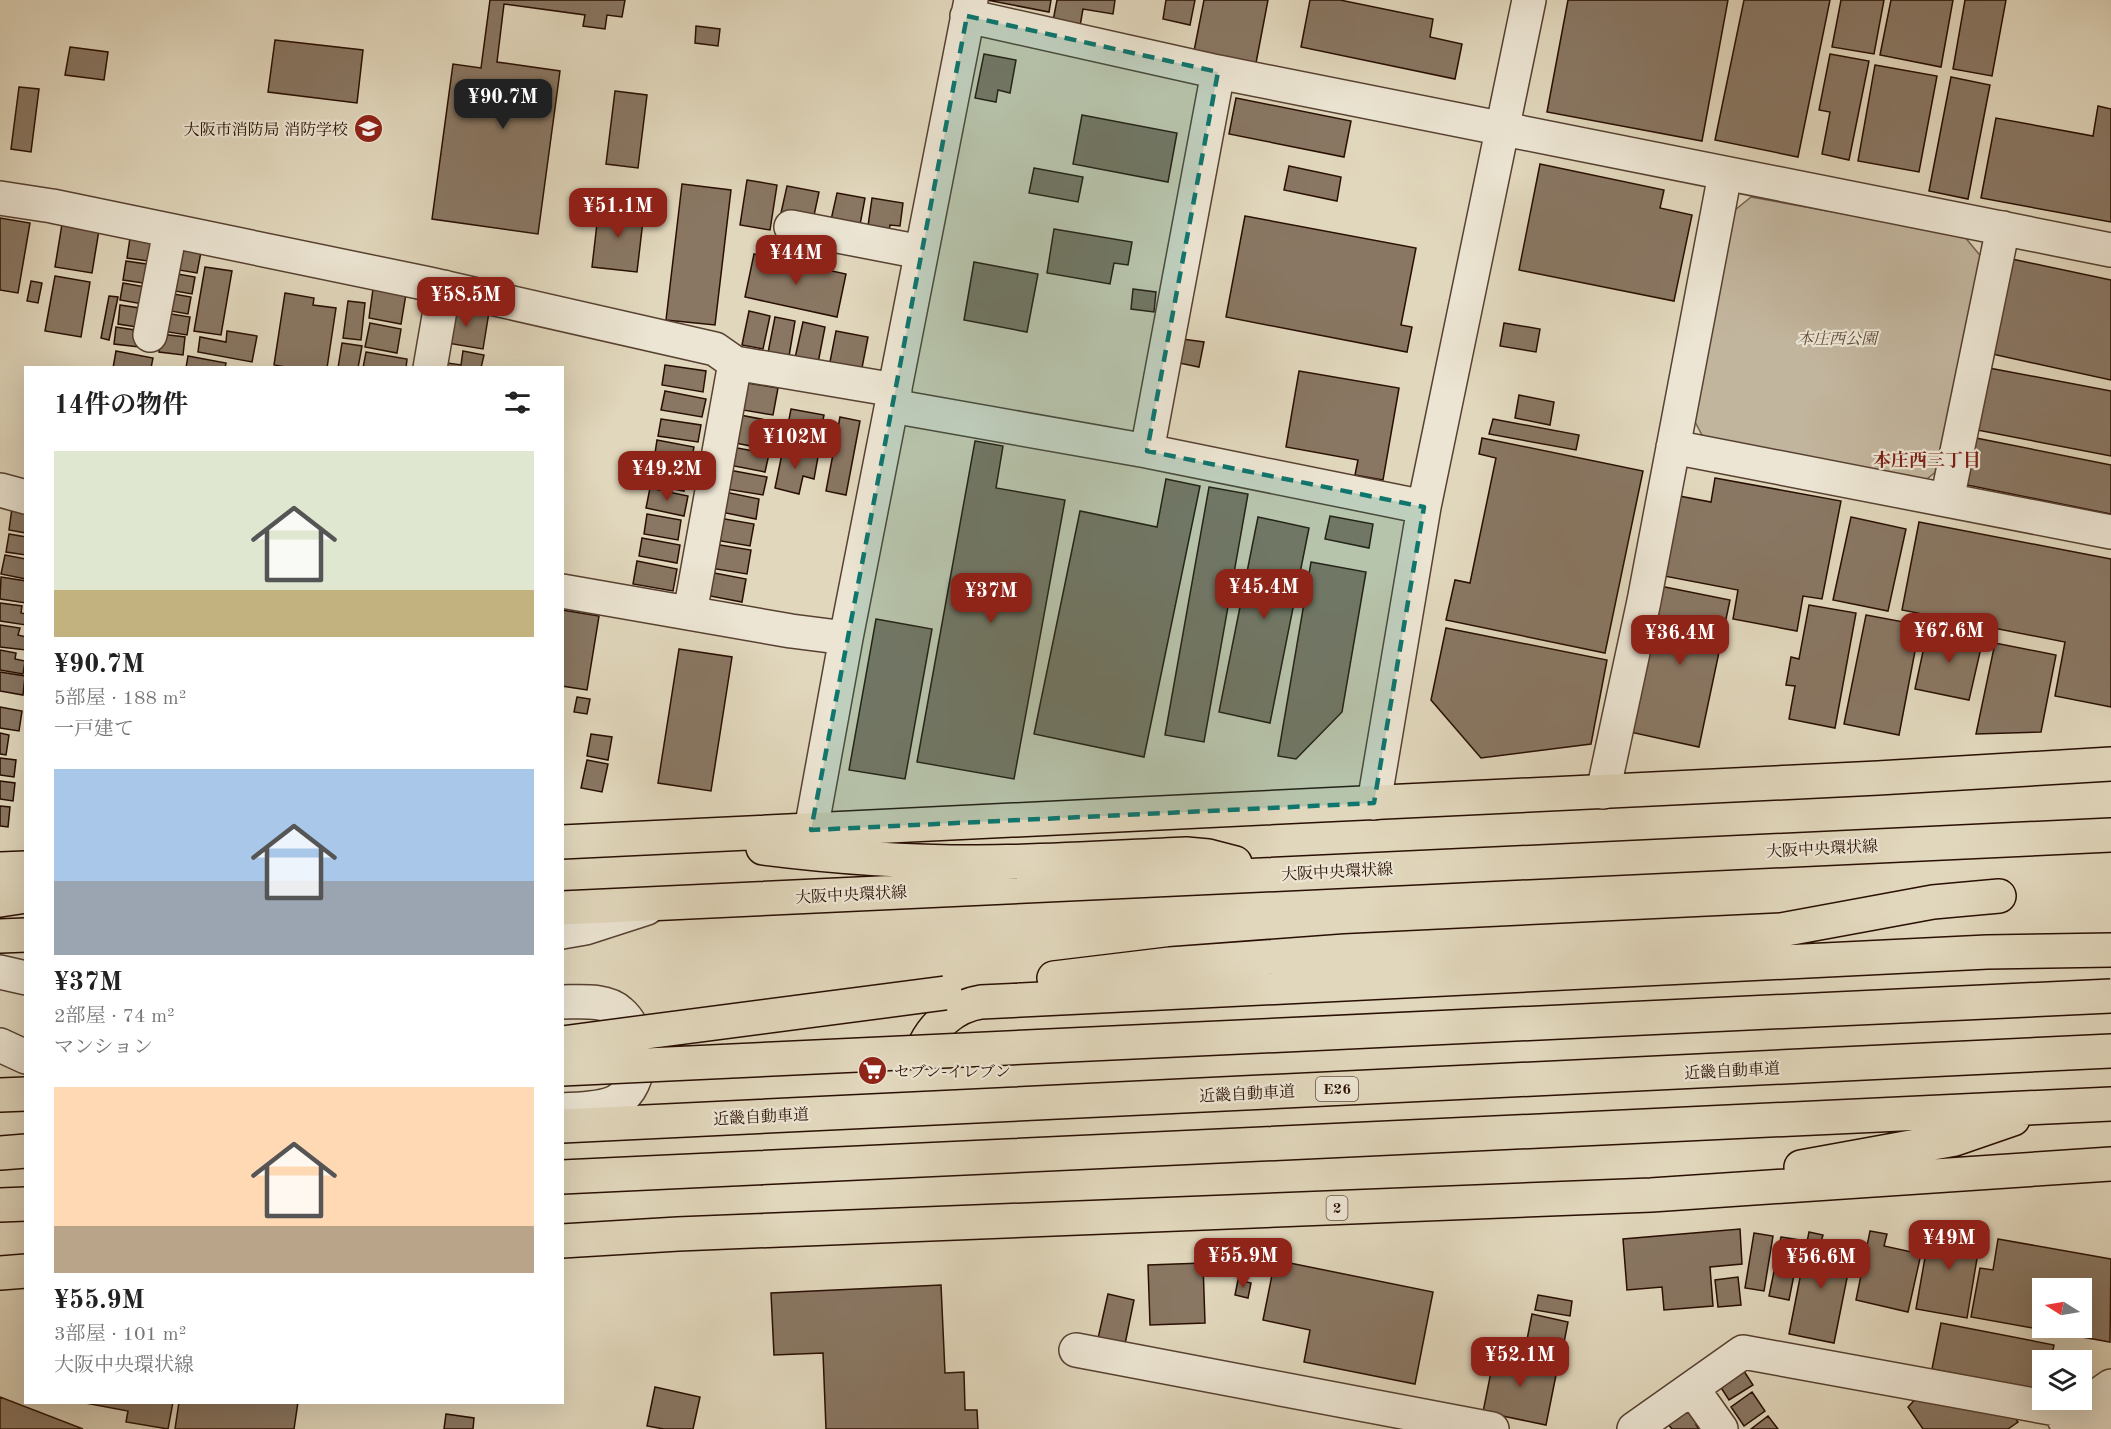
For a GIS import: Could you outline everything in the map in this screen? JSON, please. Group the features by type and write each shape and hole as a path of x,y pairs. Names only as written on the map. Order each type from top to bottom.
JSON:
{"main road":[{"path":"564,842 1603,792 2111,764"},
{"name":"大阪中央環状線","path":"564,908 2111,835"},
{"path":"657,837 819,855 921,861 978,862 1186,854 1208,856 1278,873"},
{"path":"0,869 24,868"},
{"path":"0,900 24,896"},
{"path":"564,1043 1170,964 1345,951 1781,930 1933,902 1999,896"},
{"path":"0,936 24,934"},
{"path":"922,1051 928,1037 937,1026 963,1006 971,1004 1975,953 2111,950"},
{"path":"564,1069 2111,996"},
{"name":"近畿自動車道","path":"564,1126 2111,1051"},
{"path":"0,1095 24,1094"},
{"path":"564,1177 2111,1104"},
{"path":"1651,1195 1955,1140 2046,1107"},
{"path":"0,1153 24,1151"},
{"name":"2","path":"564,1241 678,1234 1651,1195 2111,1164"},
{"path":"0,1205 24,1204"},
{"path":"564,1218 678,1234"},
{"path":"0,1273 24,1271"}],"street":[{"path":"1374,803 1424,507 1529,0"},
{"path":"811,830 846,638 969,8 1218,72 2111,250"},
{"path":"1147,451 1218,72"},
{"path":"1603,792 1644,601 1725,174"},
{"path":"0,198 51,206 444,287 715,349 735,363 893,398 1424,507"},
{"path":"791,227 921,252"},
{"path":"1947,500 2003,228"},
{"path":"150,335 170,231"},
{"path":"430,366 444,287"},
{"path":"690,613 735,363"},
{"path":"1673,447 2111,532"},
{"path":"0,490 24,497"},
{"path":"564,591 791,631 846,638"},
{"path":"564,932 585,928 659,904"},
{"path":"0,972 24,978"},
{"path":"564,1002 586,1001 619,1010 633,1029 637,1055 636,1074 629,1090 616,1102 583,1109 564,1110"},
{"path":"0,1139 24,1138"},
{"path":"1076,1350 1430,1423 1492,1429"},
{"path":"1634,1429 1743,1352 2062,1420 2111,1419"},
{"path":"2062,1420 2111,1386"},
{"path":"1692,1388 1721,1429"}],"highlighted area":[{"path":"967,16 1218,72 1147,451 1424,507 1374,803 811,830"}],"green space":[{"name":"本庄西公園","path":"1751,197 1964,236 1983,259 1942,467 1923,482 1703,437 1693,418 1735,210"}],"building":[{"path":"490,0 625,0 622,17 607,15 605,29 583,26 585,15 504,4 497,62 560,71 538,234 432,219 453,64 481,68"},
{"path":"987,0 1051,0 1049,12"},
{"path":"1057,0 1115,0 1113,14 1083,9 1080,26 1053,21"},
{"path":"1166,0 1195,0 1190,25 1163,19"},
{"path":"1204,0 1268,0 1256,63 1194,51"},
{"path":"1310,0 1340,0 1433,19 1430,37 1462,44 1455,79 1301,47"},
{"path":"1568,0 1728,0 1702,141 1547,112"},
{"path":"1744,0 1830,0 1798,157 1715,140"},
{"path":"1841,0 1884,0 1874,54 1832,47"},
{"path":"1891,0 1953,0 1941,67 1880,55"},
{"path":"1965,0 2006,0 1992,76 1953,69"},
{"path":"696,26 720,29 718,46 695,43"},
{"path":"275,40 363,50 357,103 268,92"},
{"path":"70,47 108,52 104,80 65,75"},
{"path":"984,54 1016,60 1010,93 998,90 996,102 975,98"},
{"path":"1830,54 1869,61 1849,160 1822,154 1830,112 1819,110"},
{"path":"1875,65 1937,76 1919,172 1858,161"},
{"path":"1951,77 1990,85 1968,199 1929,191"},
{"path":"19,87 39,89 31,152 11,149"},
{"path":"615,91 647,95 638,168 606,164"},
{"path":"1236,98 1351,121 1344,157 1229,134"},
{"path":"2098,106 2111,109 2111,222 1981,198 1996,118 2093,136"},
{"path":"1082,115 1177,133 1168,182 1073,164"},
{"path":"1540,164 1664,190 1660,208 1692,215 1674,301 1519,270"},
{"path":"1289,166 1341,177 1337,201 1284,190"},
{"path":"1034,168 1083,177 1078,202 1029,193"},
{"path":"747,180 777,185 770,230 740,225"},
{"path":"682,184 731,190 715,325 666,320"},
{"path":"787,186 819,192 813,220 781,213"},
{"path":"837,193 865,198 860,225 831,220"},
{"path":"872,198 903,203 900,226 890,225 888,237 867,233"},
{"path":"599,206 644,212 637,272 592,267"},
{"path":"1245,216 1416,248 1401,325 1412,327 1407,352 1226,317"},
{"path":"0,218 30,223 18,293 0,290"},
{"path":"62,224 99,230 92,273 55,267"},
{"path":"1054,229 1132,242 1128,265 1114,263 1110,284 1047,273"},
{"path":"130,238 158,242 155,262 127,258"},
{"path":"176,248 201,252 197,273 173,269"},
{"path":"754,254 846,274 837,317 745,297"},
{"path":"2012,259 2111,280 2111,380 1992,354"},
{"path":"126,261 153,265 150,284 123,280"},
{"path":"974,262 1038,274 1027,332 964,320"},
{"path":"205,267 232,271 221,335 194,331"},
{"path":"172,273 195,277 192,294 169,290"},
{"path":"55,276 90,282 81,337 45,331"},
{"path":"31,281 42,283 38,303 27,301"},
{"path":"123,283 151,288 148,305 120,300"},
{"path":"373,289 406,294 401,324 369,318"},
{"path":"1133,289 1156,292 1154,312 1131,309"},
{"path":"168,293 191,297 188,314 165,310"},
{"path":"285,293 314,298 313,305 336,308 327,366 274,365"},
{"path":"109,296 118,297 109,340 101,338"},
{"path":"348,301 365,303 361,340 343,338"},
{"path":"120,305 146,309 143,328 118,324"},
{"path":"460,307 489,312 483,349 441,342 446,313 458,315"},
{"path":"749,311 770,316 763,349 742,345"},
{"path":"165,313 190,317 187,335 162,331"},
{"path":"775,317 795,321 788,362 767,358"},
{"path":"803,322 825,327 818,363 795,358"},
{"path":"370,323 401,329 397,353 365,347"},
{"path":"1504,323 1540,329 1536,352 1500,346"},
{"path":"116,327 141,331 139,347 114,344"},
{"path":"227,331 257,336 252,362 198,352 200,337 226,342"},
{"path":"836,331 868,337 861,373 829,367"},
{"path":"161,334 185,337 183,355 159,352"},
{"path":"1182,339 1204,342 1199,367 1179,363"},
{"path":"342,343 362,346 358,366 338,366"},
{"path":"116,351 153,358 151,366 113,366"},
{"path":"463,351 484,355 481,366 440,366 441,362 461,365"},
{"path":"366,352 407,359 406,366 363,366"},
{"path":"188,356 226,363 225,366 186,366"},
{"path":"665,365 706,371 703,392 662,385"},
{"path":"1989,368 2111,391 2111,456 1977,430"},
{"path":"1299,371 1399,388 1383,480 1355,475 1358,460 1286,447"},
{"path":"742,382 778,388 773,415 737,409"},
{"path":"665,391 706,399 702,417 661,410"},
{"path":"1519,395 1554,402 1550,425 1515,418"},
{"path":"791,409 824,415 817,451 784,445"},
{"path":"735,414 771,421 766,449 730,442"},
{"path":"840,417 860,421 846,495 826,491"},
{"path":"661,419 701,425 698,442 658,436"},
{"path":"1493,419 1579,435 1576,450 1489,434"},
{"path":"1482,438 1643,471 1605,653 1446,620 1455,580 1470,583 1496,458 1479,454"},
{"path":"1976,438 2111,465 2111,514 1967,485"},
{"path":"657,440 694,447 690,467 654,460"},
{"path":"975,441 1003,446 996,488 1065,500 1014,779 917,762"},
{"path":"732,447 769,454 765,472 729,465"},
{"path":"783,449 818,457 814,479 803,476 799,494 775,488"},
{"path":"654,466 687,471 684,491 651,485"},
{"path":"729,470 767,477 763,495 726,489"},
{"path":"1715,478 1841,501 1822,599 1803,596 1797,631 1733,619 1738,590 1664,576 1679,496 1711,502"},
{"path":"1166,479 1200,486 1144,757 1034,734 1080,511 1157,527"},
{"path":"1209,487 1248,494 1204,742 1165,735"},
{"path":"650,488 688,496 684,516 646,508"},
{"path":"725,492 759,499 756,519 721,512"},
{"path":"12,508 24,510 24,533 9,530"},
{"path":"647,514 681,520 678,540 644,534"},
{"path":"1330,516 1373,524 1369,548 1325,539"},
{"path":"1258,517 1309,528 1270,723 1219,712"},
{"path":"1851,517 1906,529 1888,611 1833,600"},
{"path":"719,518 754,524 750,546 715,540"},
{"path":"1919,522 2111,559 2111,707 2055,696 2065,642 1902,610"},
{"path":"9,534 24,537 24,555 6,552"},
{"path":"642,538 680,545 677,563 639,556"},
{"path":"714,544 751,550 747,574 710,568"},
{"path":"5,555 24,559 24,579 1,574"},
{"path":"637,561 677,569 673,591 633,584"},
{"path":"1311,562 1366,572 1342,712 1296,759 1278,756"},
{"path":"709,572 746,579 742,602 705,595"},
{"path":"1,577 24,581 24,603 0,599"},
{"path":"1660,586 1730,600 1699,747 1630,732"},
{"path":"0,603 22,606 24,625 0,621"},
{"path":"1809,605 1856,613 1835,728 1789,719 1795,686 1786,685 1791,657 1799,659"},
{"path":"564,610 599,616 587,690 564,686"},
{"path":"1866,615 1920,625 1899,735 1844,724"},
{"path":"876,619 932,629 905,779 849,770"},
{"path":"0,625 20,628 18,635 24,636 24,650 0,647"},
{"path":"1446,628 1607,660 1591,744 1481,758 1431,700"},
{"path":"1928,628 1983,639 1969,700 1915,689"},
{"path":"1995,643 2056,655 2041,732 1976,734"},
{"path":"679,649 732,657 711,791 658,783"},
{"path":"0,650 16,653 15,659 24,661 23,674 0,670"},
{"path":"0,672 24,676 23,695 0,691"},
{"path":"577,697 590,699 587,714 574,712"},
{"path":"0,707 22,711 19,731 0,728"},
{"path":"0,733 9,735 6,755 0,754"},
{"path":"591,734 612,737 608,760 587,756"},
{"path":"0,758 16,760 14,777 0,775"},
{"path":"587,760 608,764 602,792 581,788"},
{"path":"0,781 15,783 13,801 0,799"},
{"path":"0,806 10,807 8,827 0,826"},
{"path":"1740,1229 1742,1264 1710,1267 1713,1306 1664,1310 1662,1287 1627,1290 1623,1239"},
{"path":"1930,1229 1982,1229 1967,1318 1916,1309"},
{"path":"1870,1231 1887,1234 1884,1246 1921,1254 1908,1312 1856,1300"},
{"path":"1809,1232 1823,1235 1821,1242 1853,1248 1834,1343 1789,1334"},
{"path":"1754,1233 1773,1236 1764,1291 1745,1288"},
{"path":"1781,1237 1801,1240 1789,1300 1769,1296"},
{"path":"1998,1239 2111,1259 2110,1342 2088,1338 2092,1338 2092,1278 2032,1278 2032,1328 1971,1317 1980,1268 1993,1270"},
{"path":"1275,1260 1433,1292 1415,1384 1304,1362 1310,1330 1263,1320"},
{"path":"1203,1263 1205,1323 1150,1325 1148,1265"},
{"path":"1738,1277 1741,1305 1718,1307 1715,1280"},
{"path":"1238,1280 1251,1283 1248,1298 1235,1295"},
{"path":"941,1285 945,1373 964,1372 965,1410 977,1410 978,1429 826,1429 823,1353 774,1355 771,1293"},
{"path":"1108,1294 1134,1300 1124,1349 1097,1343"},
{"path":"1538,1295 1572,1301 1570,1316 1535,1310"},
{"path":"1532,1314 1568,1322 1561,1358 1525,1350"},
{"path":"1941,1323 2054,1345 2053,1350 2032,1350 2032,1389 1932,1369"},
{"path":"1495,1352 1558,1365 1546,1425 1483,1412"},
{"path":"1740,1365 1753,1385 1729,1400 1716,1380"},
{"path":"655,1387 700,1397 693,1429 664,1429 647,1426"},
{"path":"1752,1392 1765,1411 1744,1426 1731,1407"},
{"path":"1921,1393 2010,1410 2018,1422 2008,1429 1923,1429 1908,1407"},
{"path":"0,1397 83,1429 0,1429"},
{"path":"91,1404 173,1404 168,1429 126,1422 128,1411"},
{"path":"179,1404 298,1404 294,1429 175,1429"},
{"path":"1689,1405 1701,1421 1696,1425 1699,1429 1672,1429 1667,1423"},
{"path":"446,1414 474,1418 473,1429 444,1429"},
{"path":"1768,1416 1778,1429 1751,1429"}],"place":[{"name":"大阪市消防局 消防学校","path":"369,129"},
{"name":"セブン-イレブン","path":"873,1071"}],"district":[{"name":"本庄西三丁目","path":"1927,460"}]}
